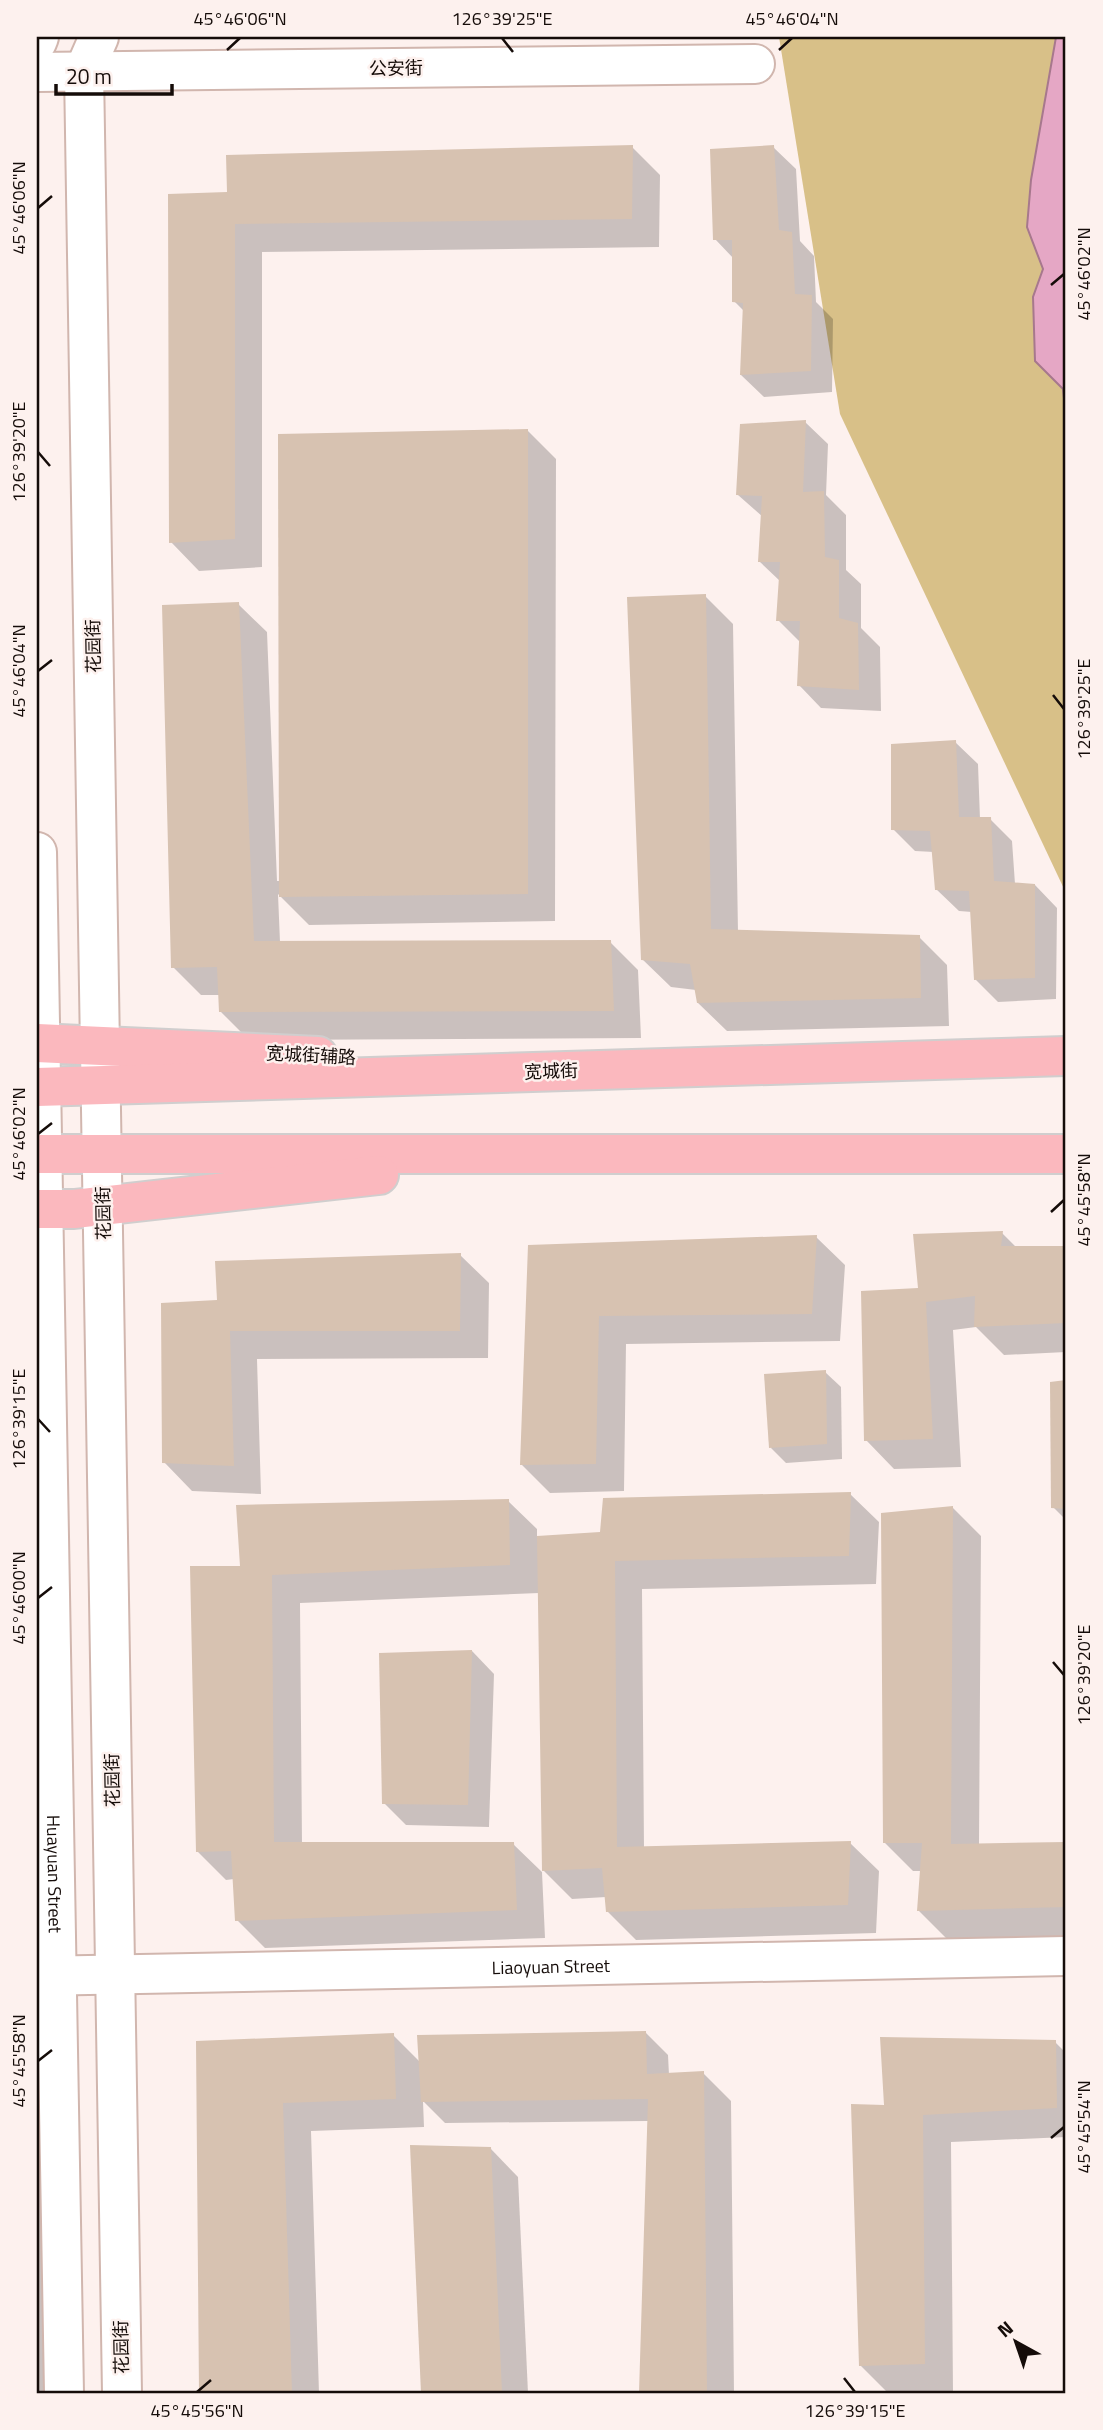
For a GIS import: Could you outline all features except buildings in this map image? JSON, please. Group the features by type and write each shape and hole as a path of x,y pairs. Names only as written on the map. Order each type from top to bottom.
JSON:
{"highway":[{"name":"宽城街辅路","path":"38,1043 586,1070"},
{"name":"宽城街","path":"39,1087 1066,1056"},
{"path":"39,1154 1066,1154"},
{"path":"40,1209 103,1206 574,1154"}],"main road":[{"path":"37,42 39,37"},
{"name":"花园街","path":"99,37 84,71 122,2393"},
{"name":"公安街","path":"37,72 755,64"},
{"name":"Huayuan Street","path":"37,852 47,1976 64,2393"},
{"name":"Liaoyuan Street","path":"47,1976 1066,1955"}],"shaded area":[{"path":"779,37 1066,37 1066,893 840,414"},
{"path":"1056,37 1066,37 1066,417 1063,389 1035,361 1033,297 1043,269 1027,227 1031,180"}]}
